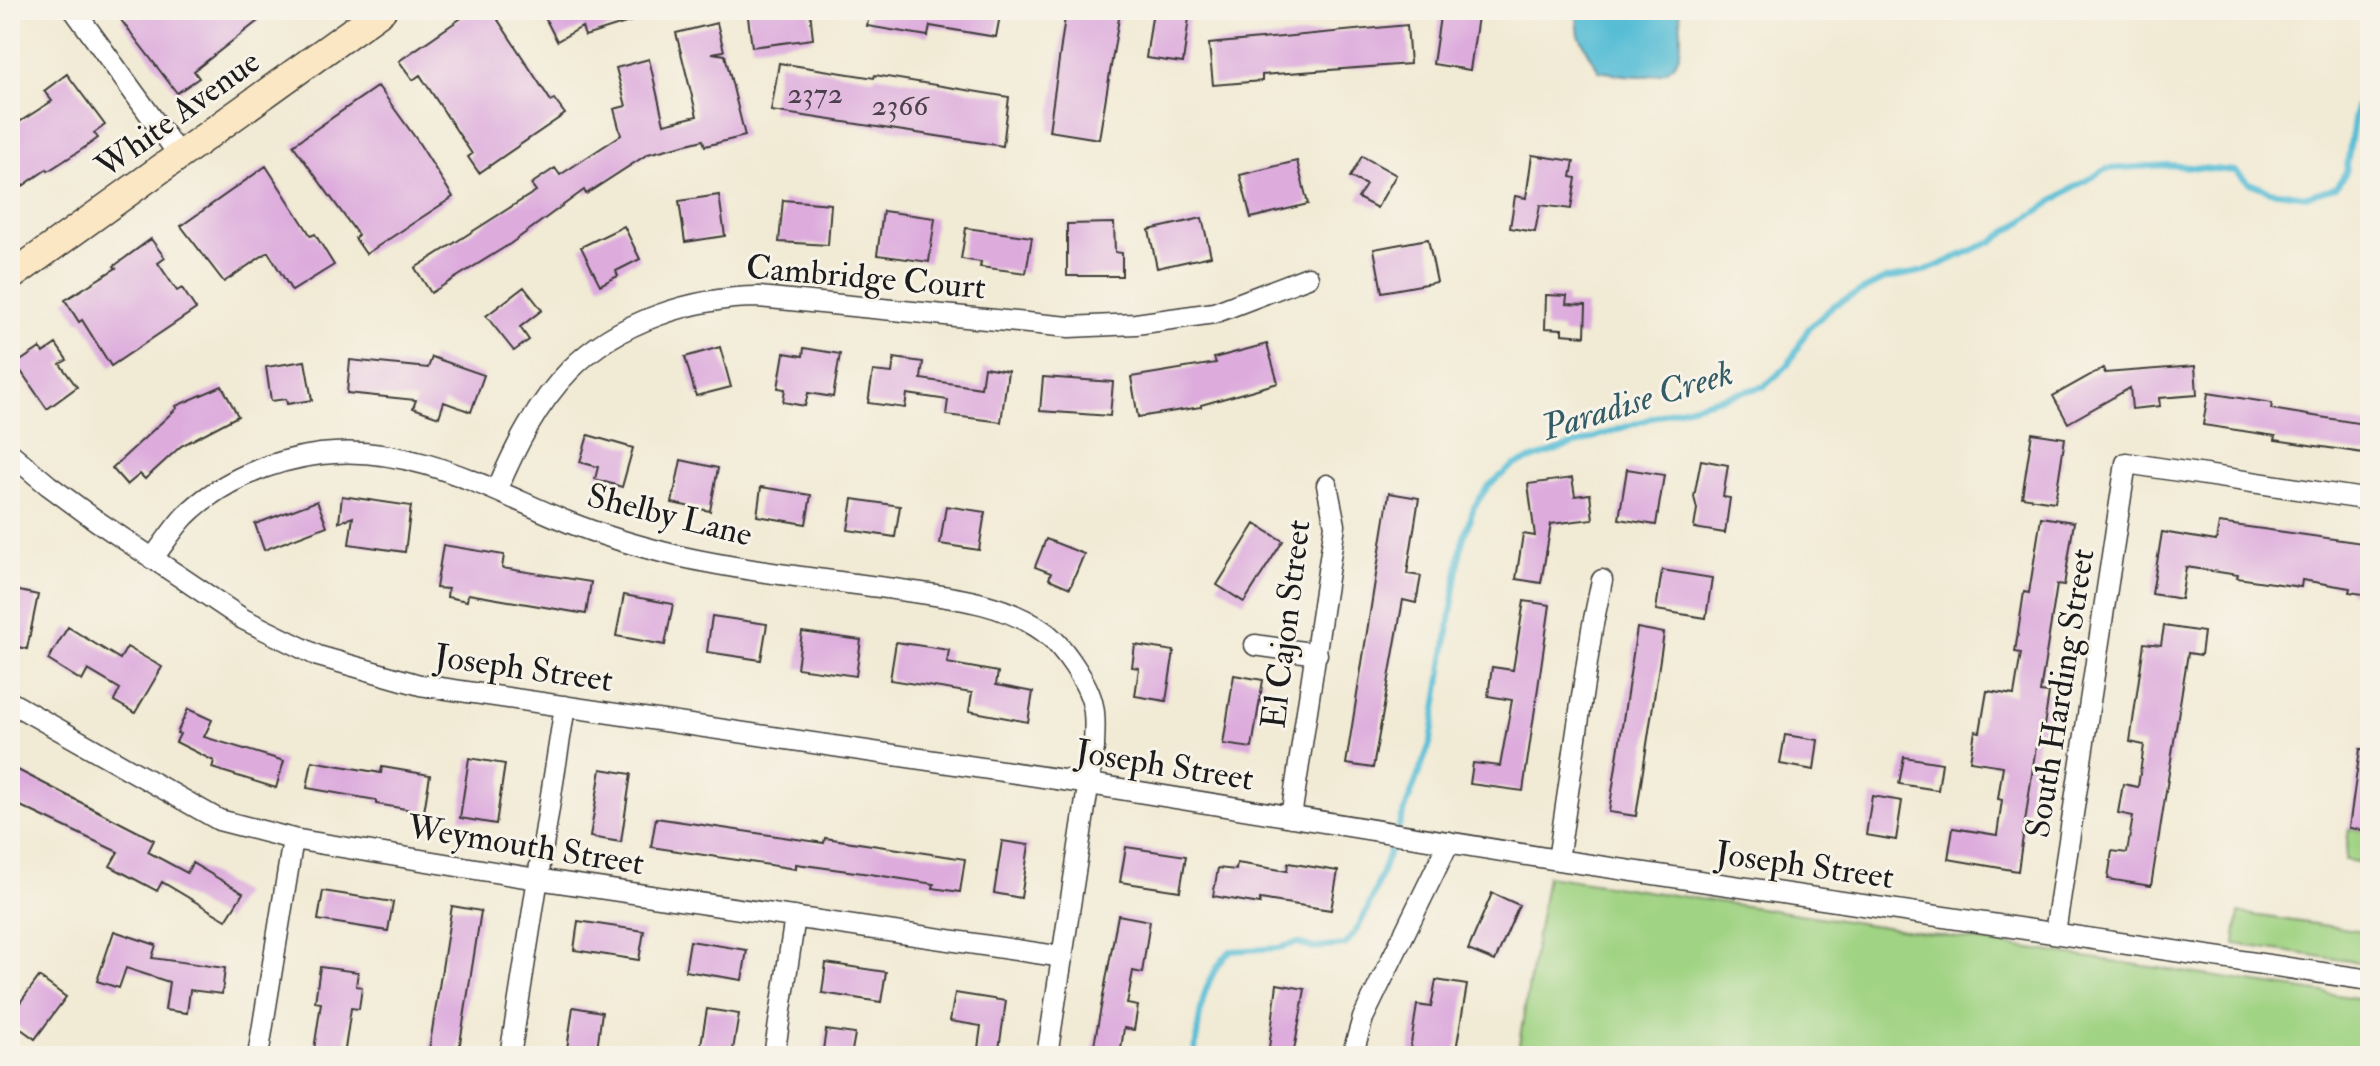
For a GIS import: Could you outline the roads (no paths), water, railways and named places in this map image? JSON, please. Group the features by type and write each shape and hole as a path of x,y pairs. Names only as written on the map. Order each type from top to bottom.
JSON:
{"street":[{"path":"74,10 179,155"},
{"name":"White Avenue","path":"11,275 382,10"},
{"name":"Cambridge Court","path":"497,490 515,447 571,369 628,329 694,303 729,297 786,298 1069,327 1136,324 1214,313 1308,277"},
{"name":"Shelby Lane","path":"152,559 185,516 217,491 251,473 281,461 322,453 370,452 418,460 497,490 570,523 678,556 1004,609 1046,632 1074,666 1093,705 1094,748 1047,1056"},
{"name":"Joseph Street","path":"10,453 48,485 243,619 318,656 420,685 1090,784 1558,860 2370,980"},
{"name":"South Harding Street","path":"2055,933 2126,463 2370,500"},
{"name":"El Cajon Street","path":"1291,817 1335,525 1327,485"},
{"path":"1558,860 1602,580"},
{"path":"1255,645 1317,654"},
{"name":"Weymouth Street","path":"10,702 219,820 293,839 537,879 1063,957"},
{"path":"510,1056 565,706"},
{"path":"258,1056 293,839"},
{"path":"1352,1056 1363,1018 1449,842"},
{"path":"774,1056 795,917"}],"water":[{"path":"1576,10 1680,10 1679,55 1673,65 1655,75 1632,76 1599,71 1579,35"}],"waterway":[{"name":"Paradise Creek","path":"1398,828 1431,741 1462,543 1474,507 1488,486 1514,465 1669,412 1765,386 1788,365 1808,329 1834,305 1885,279 1928,270 1993,241 2106,169 2168,165 2235,171 2249,183 2270,191 2306,196 2336,187 2346,172 2356,107 2370,88"},
{"name":"Paradise Creek","path":"1194,1056 1207,987 1230,951 1278,948 1297,943 1314,948 1345,945 1368,908 1394,839"}]}
